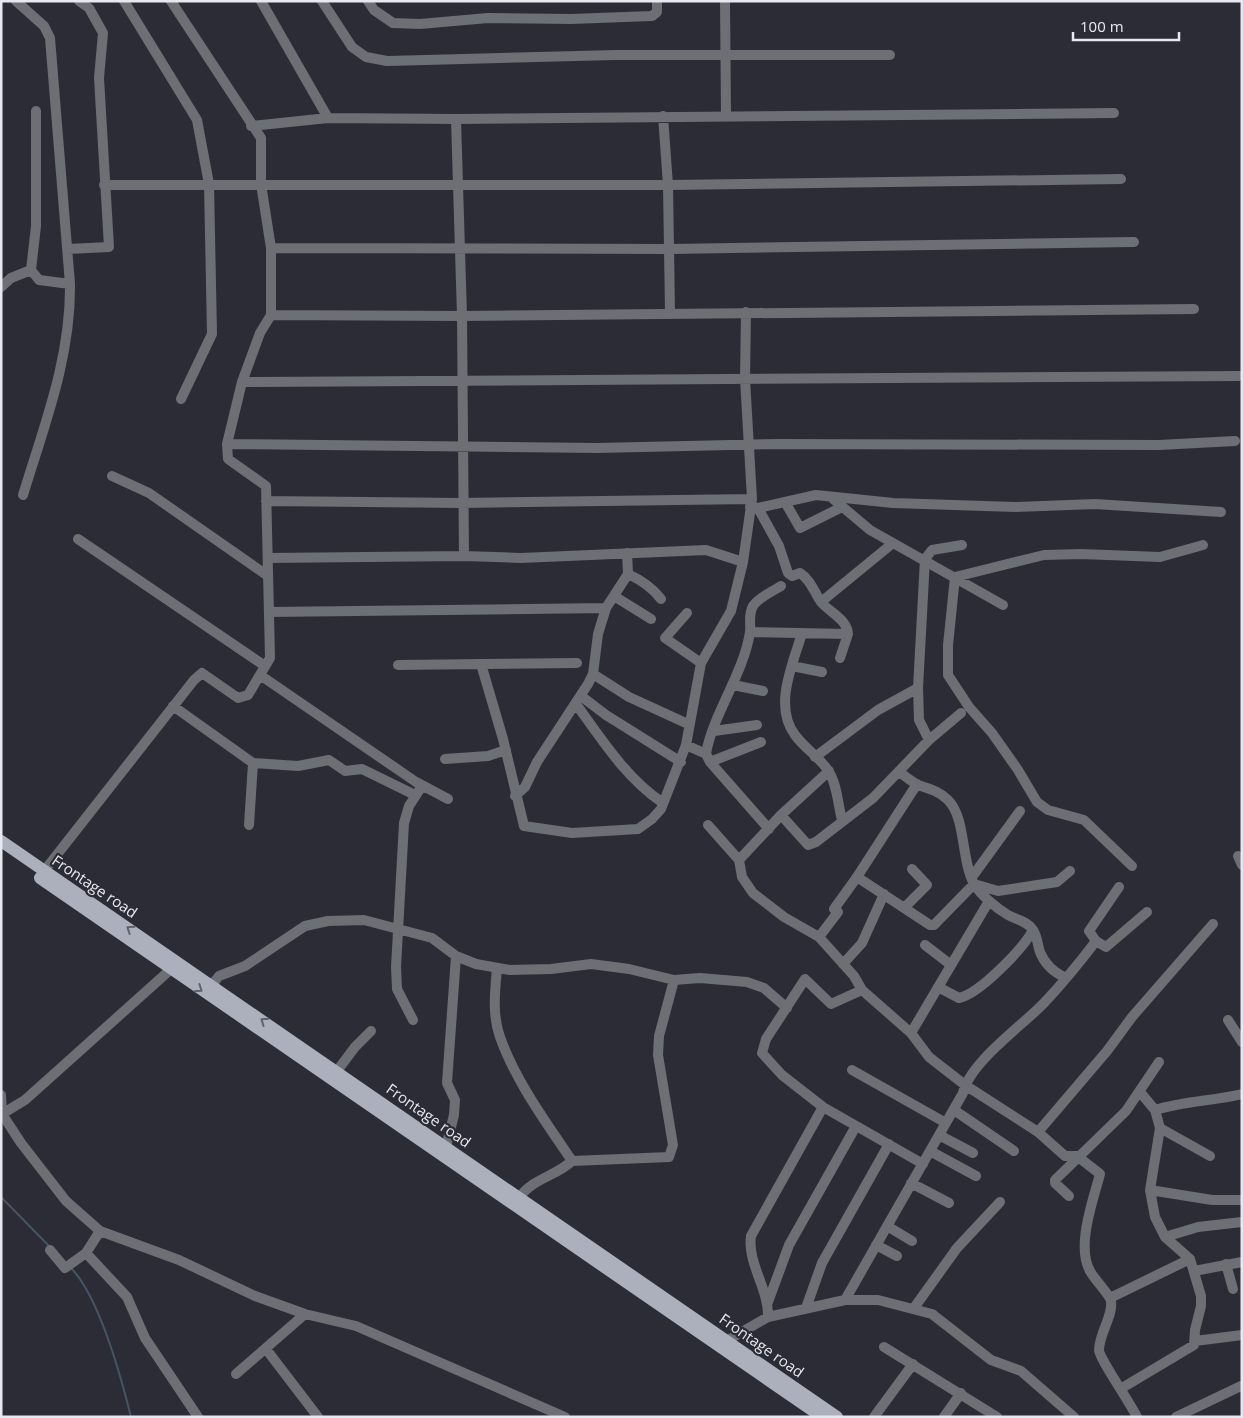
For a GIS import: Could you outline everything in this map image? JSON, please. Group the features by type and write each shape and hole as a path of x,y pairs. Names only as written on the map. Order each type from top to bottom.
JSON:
{"main road":[{"name":"Frontage road","path":"1,841 42,874 212,985 337,1072 445,1151 520,1197 725,1344 837,1417"},
{"path":"1,850 42,874 170,970 445,1151 725,1344 822,1417"}],"street":[{"path":"16,1 44,26 50,38 70,284 70,315 61,373 23,495"},
{"path":"68,249 109,247 104,185 100,78 103,33 89,8 79,1"},
{"path":"124,1 197,120 209,184 212,334 181,399"},
{"path":"42,874 194,680 202,673 238,698 248,695 270,658 266,486 228,459 227,444 242,382 260,333 271,315 271,248 262,184 261,138 251,126 171,1"},
{"path":"261,1 328,118"},
{"path":"322,1 352,47 366,57 387,61 727,54 890,56"},
{"path":"368,1 374,10 393,23 420,24 488,18 570,19 652,16 657,12 657,1"},
{"path":"725,1 727,54 726,116"},
{"path":"36,110 36,226 31,270 39,280 70,284"},
{"path":"251,126 328,118 456,119 1114,113"},
{"path":"663,116 668,185 670,312"},
{"path":"456,119 462,316 462,503 464,556"},
{"path":"104,185 668,185 1121,179"},
{"path":"271,248 670,249 1134,242"},
{"path":"1,287 11,278 31,270"},
{"path":"271,315 462,316 670,312 1194,309"},
{"path":"481,664 506,750 515,796 524,826 572,833 638,829 652,820 663,803 681,762 686,745 688,724 701,663 730,611 743,562 753,505 747,444 745,379 746,312"},
{"path":"242,382 1239,376"},
{"path":"227,444 597,448 747,444 1159,445 1236,441"},
{"path":"112,476 149,493 268,576"},
{"path":"266,501 753,505 785,502 816,495 893,503 1015,508 1095,504 1221,512"},
{"path":"832,498 870,530 925,559 1003,605"},
{"path":"785,502 800,528 842,507"},
{"path":"753,505 780,546 788,573 792,576 800,573 806,576 821,602 846,625 848,634 840,658"},
{"path":"78,539 422,786 448,799"},
{"path":"821,602 893,543"},
{"path":"929,740 919,720 918,688 925,559 932,550 962,545"},
{"path":"955,577 1044,555 1081,554 1160,557 1203,545"},
{"path":"268,558 464,556 546,558 627,552 706,550 743,562"},
{"path":"515,796 525,787 537,762 593,674 598,634 606,608 628,574 627,552"},
{"path":"628,574 643,581 660,599"},
{"path":"955,577 948,645 948,675 969,707 992,733 1013,763 1036,802 1048,810 1084,820 1132,866"},
{"path":"708,758 709,738 714,731 733,685 750,632 750,613 754,604 781,586"},
{"path":"614,596 651,619"},
{"path":"269,612 606,608"},
{"path":"687,613 665,638 701,663"},
{"path":"750,632 848,634"},
{"path":"802,632 792,666 785,705 786,716 794,734 829,771 842,820"},
{"path":"398,665 577,663"},
{"path":"792,666 822,672"},
{"path":"593,674 629,698 688,724"},
{"path":"733,685 763,691"},
{"path":"815,757 878,710 918,688"},
{"path":"578,700 606,714 681,762"},
{"path":"578,700 608,750 663,803"},
{"path":"173,706 253,763 298,766 329,760 345,771 362,769 415,795"},
{"path":"781,815 808,845 816,842 842,820 873,798 929,740 961,714"},
{"path":"714,731 757,725"},
{"path":"708,758 761,742"},
{"path":"686,745 708,758 769,828"},
{"path":"445,760 488,756 506,750"},
{"path":"249,825 253,763"},
{"path":"739,860 781,815 829,771"},
{"path":"899,772 917,784 935,789 950,802 958,820 964,855 973,880 989,901 1007,914 1025,922 1033,930 1038,940 1040,952 1054,972 1066,978"},
{"path":"819,937 838,912 834,909 917,784"},
{"path":"413,1020 397,989 396,968 400,929 399,892 404,822 408,806 422,786"},
{"path":"857,877 932,926 973,880 1020,811"},
{"path":"708,825 739,860 742,877 753,893 784,918 819,937 843,964 862,990 911,1033 929,1057 965,1085 1038,1132 1065,1156 1077,1156 1100,1174 1088,1223 1084,1254 1088,1270 1110,1298 1112,1304 1102,1333 1099,1353 1122,1388 1137,1417"},
{"path":"904,908 927,885 912,869"},
{"path":"973,880 998,891 1057,882 1070,870"},
{"path":"1119,887 1089,931 1096,941 1106,947 1147,912"},
{"path":"843,964 862,943 884,894"},
{"path":"911,1033 989,901"},
{"path":"212,985 219,976 245,966 305,926 328,921 364,920 432,938 456,956 496,968 510,970 551,969 591,964 629,969 674,980 700,978 747,982 764,988 787,1008"},
{"path":"1038,1132 1132,1017 1213,924"},
{"path":"938,987 959,998 976,992 1026,944 1033,930"},
{"path":"845,1300 954,1110 965,1085 982,1062 1043,1005 1096,941"},
{"path":"925,945 951,965"},
{"path":"445,1151 455,1108 455,1100 447,1083 456,956"},
{"path":"496,968 495,1006 500,1036 534,1106 572,1161"},
{"path":"2,1114 26,1100 170,970"},
{"path":"862,990 831,1004 805,979 766,1039 762,1053 782,1075 823,1107 923,1164"},
{"path":"520,1197 526,1187 562,1170 572,1161 669,1158 672,1154 673,1145 658,1055 659,1036 674,980"},
{"path":"1228,1020 1242,1042"},
{"path":"337,1072 355,1047 371,1030"},
{"path":"1070,1196 1054,1181 1077,1156 1126,1111 1159,1062"},
{"path":"852,1070 946,1123"},
{"path":"1122,1388 1194,1345 1194,1330 1202,1296 1190,1259 1165,1236 1156,1217 1150,1190 1160,1128 1154,1110 1140,1092"},
{"path":"1154,1110 1177,1103 1219,1100 1242,1094"},
{"path":"1,1095 2,1114 66,1201 100,1231 179,1260 255,1296 305,1314 356,1326 565,1417"},
{"path":"768,1317 768,1302 750,1246 751,1236 823,1107"},
{"path":"954,1110 1014,1151"},
{"path":"768,1302 789,1245 856,1126"},
{"path":"1160,1128 1210,1156"},
{"path":"939,1135 973,1154"},
{"path":"806,1308 822,1262 889,1144"},
{"path":"930,1151 976,1176"},
{"path":"912,1183 949,1203"},
{"path":"1150,1190 1212,1200 1242,1200"},
{"path":"914,1308 957,1248 1000,1202"},
{"path":"1165,1236 1198,1227 1242,1222"},
{"path":"887,1226 912,1241"},
{"path":"50,1250 65,1268 77,1262 86,1253 100,1231"},
{"path":"876,1245 897,1256"},
{"path":"86,1253 127,1297 145,1338 198,1417"},
{"path":"1110,1298 1190,1259"},
{"path":"1194,1271 1242,1262"},
{"path":"1226,1264 1233,1289"},
{"path":"725,1344 768,1317 845,1300 878,1300 932,1314 991,1360 1021,1371 1068,1415"},
{"path":"236,1374 305,1314"},
{"path":"1195,1341 1242,1335"},
{"path":"884,1347 997,1417"},
{"path":"266,1349 318,1417"},
{"path":"874,1417 913,1364"},
{"path":"1176,1417 1241,1386"},
{"path":"944,1417 961,1393"}],"waterway":[{"path":"1,1197 50,1247"},
{"path":"71,1268 81,1281 100,1317 115,1360 131,1417"}]}
